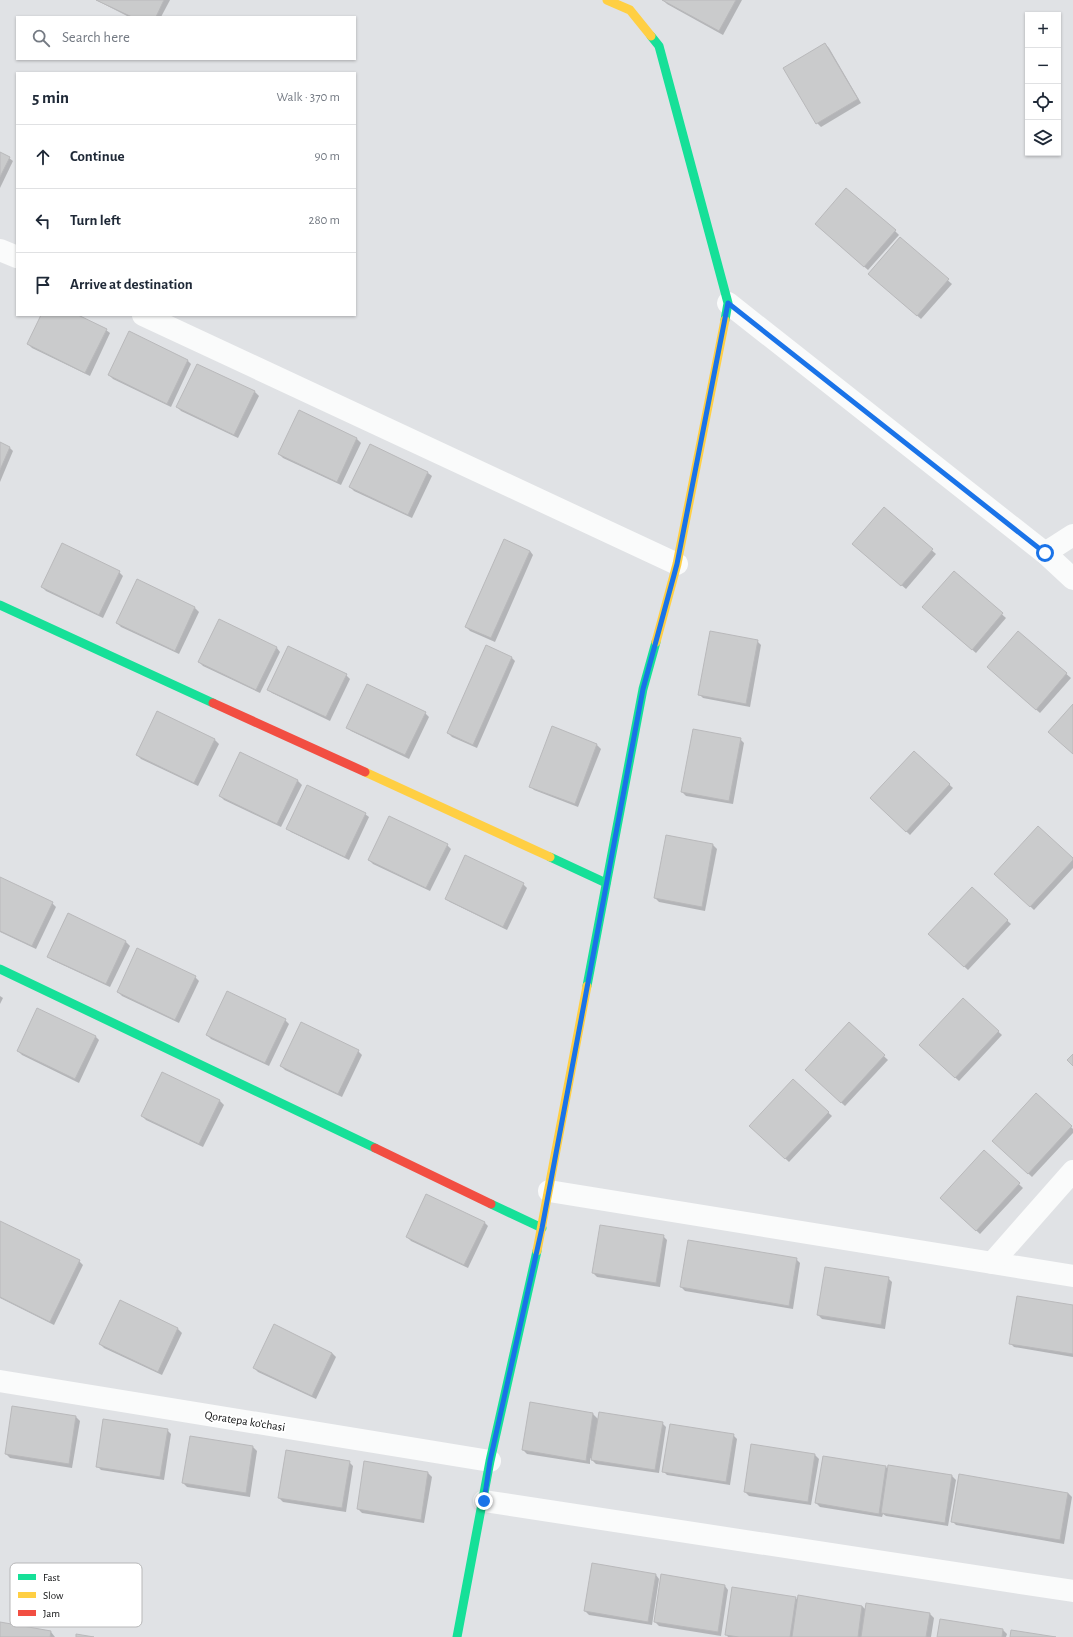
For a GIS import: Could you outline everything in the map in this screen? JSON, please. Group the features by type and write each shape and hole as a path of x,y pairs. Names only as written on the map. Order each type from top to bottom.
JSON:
{"street":[{"path":"457,1637 484,1501 490,1461 542,1228 643,689 677,564 728,303 659,46 630,10 607,0"},
{"path":"0,250 16,257"},
{"path":"728,303 1045,553 1073,579"},
{"path":"145,316 677,564"},
{"path":"1045,553 1073,535"},
{"path":"0,605 606,883"},
{"path":"0,970 542,1228"},
{"path":"992,1263 1073,1171"},
{"path":"549,1191 1073,1276"},
{"name":"Qoratepa ko'chasi","path":"0,1381 490,1461"},
{"path":"484,1501 1073,1591"}],"building":[{"path":"96,0 164,0 156,16 130,16"},
{"path":"662,0 736,0 719,31"},
{"path":"825,43 858,99 816,124 783,68"},
{"path":"0,152 10,157 0,177"},
{"path":"846,188 896,230 864,267 815,224"},
{"path":"900,237 949,279 917,316 868,274"},
{"path":"41,316 80,316 107,329 85,373 27,344"},
{"path":"129,331 188,360 167,404 108,375"},
{"path":"197,364 255,391 234,435 176,407"},
{"path":"299,410 357,438 337,482 278,454"},
{"path":"0,442 10,447 0,470"},
{"path":"370,444 428,472 408,515 349,487"},
{"path":"884,507 933,549 901,586 852,544"},
{"path":"504,539 530,551 491,638 465,627"},
{"path":"62,543 120,571 99,615 41,587"},
{"path":"954,571 1003,613 972,650 922,607"},
{"path":"137,579 195,607 175,651 116,623"},
{"path":"219,619 277,647 256,690 198,662"},
{"path":"710,631 758,640 746,704 698,695"},
{"path":"1018,631 1067,673 1036,710 987,667"},
{"path":"486,645 512,657 473,745 447,733"},
{"path":"288,646 347,674 326,717 267,690"},
{"path":"367,684 426,712 405,755 346,728"},
{"path":"1073,704 1073,754 1048,732"},
{"path":"157,711 215,739 194,783 136,755"},
{"path":"552,726 597,744 575,804 529,787"},
{"path":"693,729 741,738 729,801 681,792"},
{"path":"914,751 950,784 906,832 870,798"},
{"path":"240,752 298,780 277,824 219,796"},
{"path":"307,785 366,813 345,857 286,829"},
{"path":"389,816 448,844 426,888 368,860"},
{"path":"1038,826 1073,858 1073,860 1030,907 994,874"},
{"path":"666,835 713,844 702,907 654,898"},
{"path":"465,855 524,883 503,927 445,899"},
{"path":"0,877 53,902 32,946 0,931"},
{"path":"972,887 1008,920 964,967 928,934"},
{"path":"68,913 126,941 106,984 47,957"},
{"path":"137,948 196,976 175,1020 117,992"},
{"path":"227,991 286,1019 265,1063 206,1035"},
{"path":"963,998 999,1031 955,1078 919,1045"},
{"path":"37,1008 96,1036 75,1079 17,1051"},
{"path":"301,1022 359,1050 338,1094 280,1066"},
{"path":"849,1022 885,1055 841,1103 805,1070"},
{"path":"1073,1054 1073,1066 1067,1060"},
{"path":"162,1072 220,1100 199,1144 141,1116"},
{"path":"793,1079 829,1112 785,1159 749,1126"},
{"path":"1036,1093 1072,1126 1028,1174 992,1141"},
{"path":"984,1150 1020,1183 976,1231 940,1198"},
{"path":"426,1194 485,1222 464,1265 406,1237"},
{"path":"0,1221 80,1260 50,1322 0,1297"},
{"path":"600,1225 664,1235 656,1283 592,1273"},
{"path":"688,1240 797,1258 789,1306 680,1287"},
{"path":"825,1267 889,1277 881,1325 817,1315"},
{"path":"1017,1296 1073,1305 1073,1354 1009,1344"},
{"path":"120,1300 178,1328 158,1372 99,1344"},
{"path":"274,1324 332,1353 312,1396 253,1368"},
{"path":"530,1402 593,1413 586,1461 522,1450"},
{"path":"12,1406 76,1416 69,1464 5,1454"},
{"path":"599,1412 663,1422 655,1470 591,1460"},
{"path":"103,1419 168,1429 160,1477 96,1467"},
{"path":"670,1424 734,1434 726,1482 662,1472"},
{"path":"190,1436 253,1446 246,1493 182,1483"},
{"path":"751,1444 815,1454 808,1502 744,1492"},
{"path":"286,1450 350,1461 342,1508 278,1498"},
{"path":"823,1456 886,1466 879,1514 815,1503"},
{"path":"364,1461 428,1472 421,1520 357,1509"},
{"path":"888,1465 952,1475 945,1523 881,1513"},
{"path":"959,1474 1068,1493 1060,1540 951,1522"},
{"path":"592,1563 656,1574 648,1622 584,1611"},
{"path":"661,1574 725,1585 718,1632 654,1622"},
{"path":"732,1587 796,1597 790,1637 739,1637 725,1635"},
{"path":"798,1595 862,1606 858,1637 792,1637"},
{"path":"866,1603 930,1613 926,1637 861,1637"},
{"path":"940,1619 1003,1629 1002,1637 937,1637"},
{"path":"0,1622 10,1624 10,1627 28,1627 51,1631 50,1637 0,1637"},
{"path":"1011,1630 1056,1637 1010,1637"},
{"path":"76,1634 94,1637 76,1637"}],"traffic: fast":[{"path":"651,36 659,46 728,303 725,320"},
{"path":"0,605 213,703"},
{"path":"587,986 643,689 656,642"},
{"path":"550,857 606,883"},
{"path":"0,969 375,1148"},
{"path":"491,1204 542,1228"},
{"path":"457,1637 490,1461 537,1251"}],"traffic: slow":[{"path":"607,0 630,10 651,36"},
{"path":"656,642 677,564 725,320"},
{"path":"365,772 550,857"},
{"path":"537,1251 587,986"}],"traffic: jam":[{"path":"213,703 365,772"},
{"path":"375,1148 491,1204"}],"route":[{"path":"484,1501 490,1461 542,1228 643,689 677,564 728,303 1045,553"}]}
